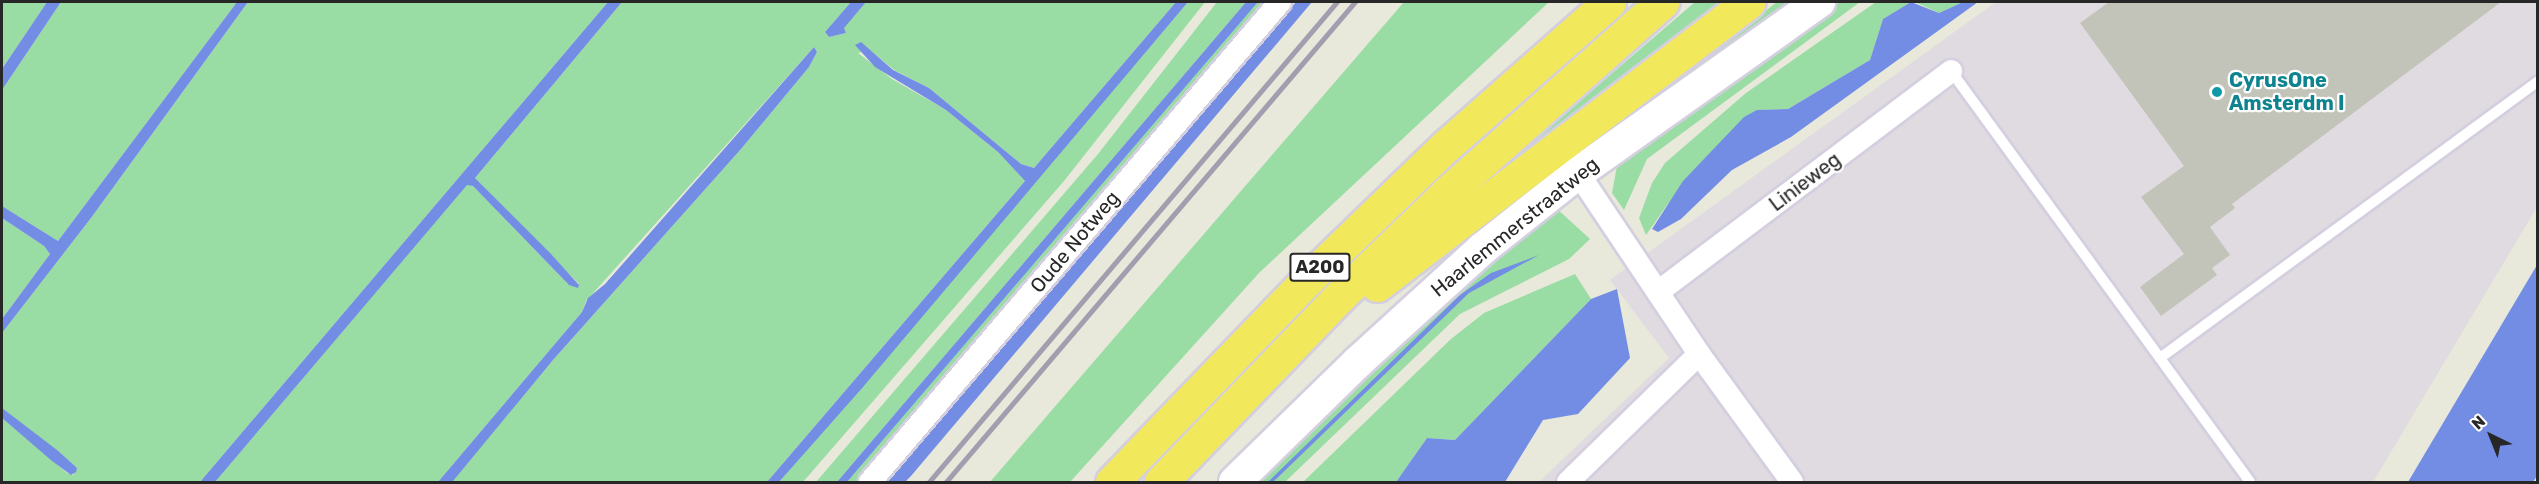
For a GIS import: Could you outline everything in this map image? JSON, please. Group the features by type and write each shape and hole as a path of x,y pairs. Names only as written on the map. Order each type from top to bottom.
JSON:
{"highway":[{"name":"A200","path":"1539,62 1591,2"},
{"name":"A200","path":"1112,483 1308,279 1539,62 1609,2"},
{"name":"A200","path":"1161,483 1284,354 1447,193 1662,2"},
{"name":"A200","path":"1284,354 1749,2"}],"main road":[{"name":"Haarlemmerstraatweg","path":"1235,483 1358,362 1482,249 1578,173 1818,2"}],"street":[{"name":"Oude Notweg","path":"870,483 1280,2"},
{"name":"Linieweg","path":"1658,292 1951,71"},
{"path":"1578,173 1699,354 1792,483"},
{"path":"1568,483 1699,354"}],"lane":[{"path":"1951,71 2250,483"},
{"path":"2160,358 2538,81"}],"shaded area":[{"path":"1996,2 2537,2 2537,207 2373,482 1539,482 1669,358 1610,280"}],"green space":[{"path":"2,2 47,2 2,69"},
{"path":"61,2 237,2 58,241 2,206 2,90"},
{"path":"248,2 608,2 200,482 2,482 2,418 67,473 73,475 77,468 2,408 2,333 91,218"},
{"path":"622,2 851,2 825,32 829,37 846,33 843,28 866,2 1176,2 1034,168 1021,164 929,88 894,70 870,50 858,53 892,79 946,110 998,152 1025,181 767,482 451,482 553,360 741,149 809,67 817,52 814,47 586,301 582,312 438,482 215,482 467,184 473,186 568,284 579,284 475,178"},
{"path":"1188,2 1205,2 1064,181 803,482 779,482"},
{"path":"1217,2 1246,2 837,482 816,482 1098,154"},
{"path":"1258,2 1268,2 861,482 847,482"},
{"path":"1404,2 1549,2 1259,273 1070,482 990,482"},
{"path":"1695,2 1725,2 1487,184 1559,119"},
{"path":"1777,2 1800,2 1523,199"},
{"path":"1840,2 1860,2 1647,159 1624,210 1612,193 1617,166 1640,144"},
{"path":"1876,2 1911,2 1883,19 1870,60 1788,109 1758,110 1667,205 1646,235 1639,218 1652,183 1665,163 1746,93"},
{"path":"1915,2 1963,2 1939,13"},
{"path":"1555,207 1590,239 1569,259 1460,314 1285,482 1251,482 1387,349"},
{"path":"2,218 44,246 50,254 2,319"},
{"path":"1575,274 1591,299 1455,440 1427,438 1396,482 1303,482 1451,339 1484,313"}],"water":[{"path":"47,2 61,2 2,90 2,69"},
{"path":"237,2 248,2 91,218 2,333 2,319 50,254 44,246 2,218 2,206 58,241"},
{"path":"608,2 622,2 475,178 551,254 579,285 578,288 569,285 473,186 467,185 215,482 200,482"},
{"path":"851,2 866,2 844,28 846,33 829,37 825,32"},
{"path":"1176,2 1188,2 863,387 779,482 767,482 1025,181 998,152 946,110 875,67 855,45 861,42 893,70 929,88 1021,164 1034,168"},
{"path":"1246,2 1258,2 847,482 837,482"},
{"path":"1296,2 1312,2 911,476 905,482 887,482"},
{"path":"1911,2 1939,13 1963,2 1978,2 1791,137 1732,170 1681,219 1658,232 1652,229 1683,181 1744,117 1757,110 1788,109 1870,60 1883,19"},
{"path":"814,47 817,52 809,67 741,149 553,360 453,481 438,482 582,312 588,298 605,284"},
{"path":"1539,255 1469,293 1273,482 1268,482 1460,295 1491,273"},
{"path":"2537,265 2537,476 2533,482 2408,482"},
{"path":"1617,289 1630,358 1578,414 1543,420 1505,482 1396,482 1427,438 1455,440 1591,299"},
{"path":"2,408 57,450 77,468 76,472 71,475 2,418"}],"building":[{"name":"CyrusOne Amsterdm I","path":"2109,2 2501,2 2232,204 2235,208 2210,227 2230,255 2212,268 2217,275 2161,316 2140,287 2184,254 2141,197 2184,166 2080,23"}],"railway":[{"path":"929,482 1337,2"},
{"path":"946,482 1355,2"}],"place":[{"name":"CyrusOne Amsterdm I","path":"2217,92"}]}
